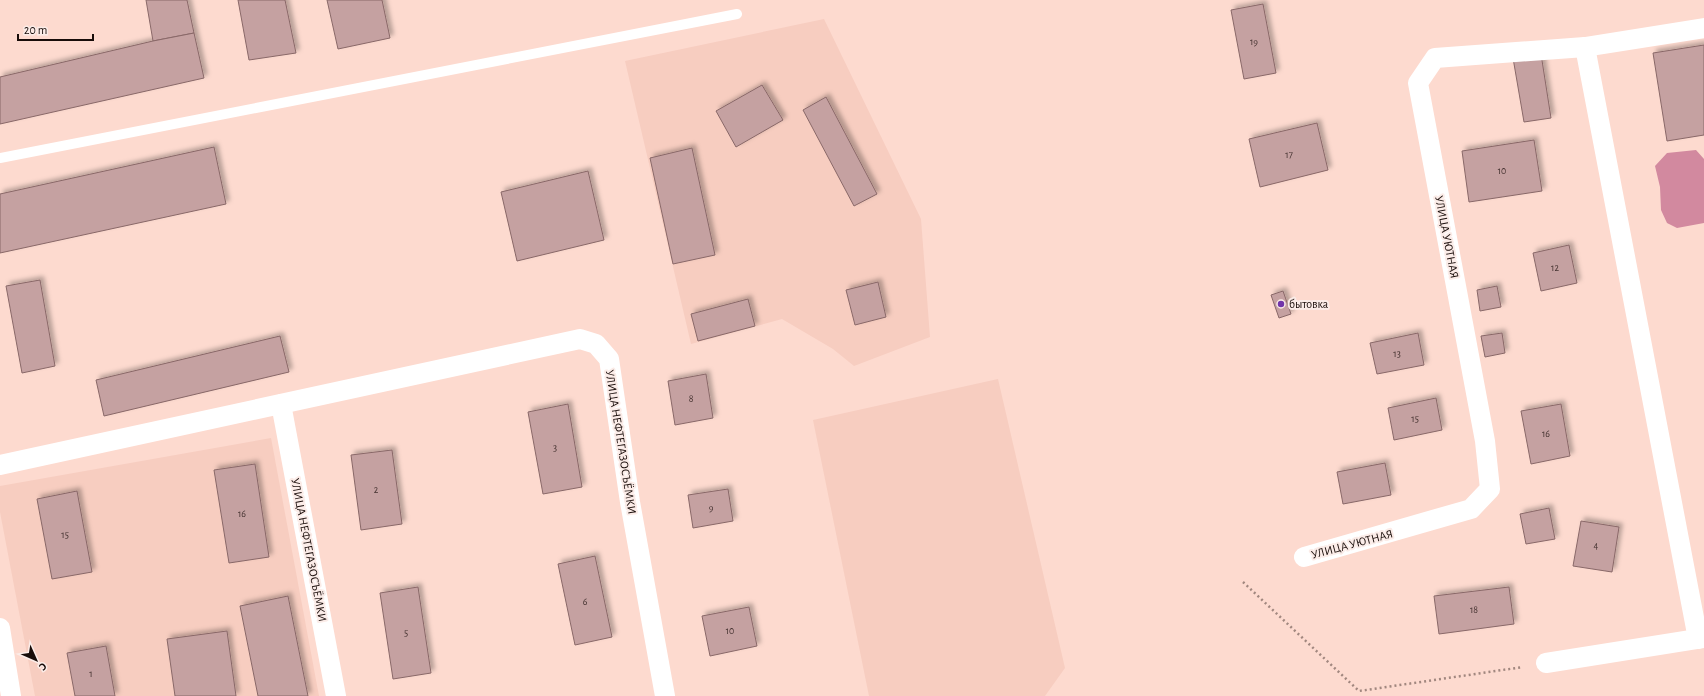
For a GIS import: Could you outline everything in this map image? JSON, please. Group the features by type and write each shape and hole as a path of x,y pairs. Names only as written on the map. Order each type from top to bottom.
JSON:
{"street":[{"name":"УЛИЦА УЮТНАЯ","path":"1304,557 1471,510 1490,489 1485,441 1418,83 1435,58 1585,47 1704,28"},
{"path":"1546,663 1701,639 1585,47"},
{"name":"УЛИЦА НЕФТЕГАЗОСЪЁМКИ","path":"0,465 580,339 596,344 609,359 630,502 665,696"},
{"name":"УЛИЦА НЕФТЕГАЗОСЪЁМКИ","path":"281,404 336,696"},
{"path":"0,628 11,696"}],"lane":[{"path":"0,158 737,14"}],"path":[{"path":"1243,582 1359,691 1546,663"}],"shaded area":[{"path":"824,19 921,219 930,337 854,366 833,349 782,319 691,344 625,61"},
{"path":"1696,150 1704,159 1704,223 1677,228 1667,223 1661,210 1660,187 1655,166 1667,153"},
{"path":"998,379 1065,668 1045,696 869,696 813,420"},
{"path":"271,438 319,696 35,696 0,512 0,486"}],"building":[{"path":"146,0 187,0 194,33 153,41"},
{"path":"238,0 285,0 296,53 249,60"},
{"path":"327,0 382,0 390,38 338,49"},
{"path":"1263,4 1276,73 1244,79 1231,10"},
{"path":"194,33 204,78 0,124 0,77 153,41"},
{"path":"1704,45 1704,135 1667,141 1653,53"},
{"path":"1541,54 1551,118 1524,122 1513,58"},
{"path":"762,85 783,120 736,147 716,111"},
{"path":"826,97 877,194 854,206 803,110"},
{"path":"1317,123 1328,170 1260,187 1249,139"},
{"path":"1534,140 1542,191 1469,202 1462,151"},
{"path":"214,147 226,204 0,253 0,194"},
{"path":"692,148 715,255 673,264 650,158"},
{"path":"588,171 604,240 517,261 501,192"},
{"path":"1569,245 1577,283 1541,291 1533,253"},
{"path":"40,280 55,366 22,373 6,286"},
{"path":"878,282 886,317 855,325 846,290"},
{"path":"1497,286 1501,307 1480,311 1477,290"},
{"name":"бытовка","path":"1283,291 1291,314 1279,318 1271,295"},
{"path":"748,299 755,326 698,341 691,314"},
{"path":"1418,333 1424,365 1377,374 1370,343"},
{"path":"1502,333 1505,353 1485,357 1481,336"},
{"path":"280,336 289,372 104,416 96,380"},
{"path":"706,374 713,418 675,425 668,381"},
{"path":"1436,398 1442,430 1394,440 1388,408"},
{"path":"568,404 582,487 543,494 528,412"},
{"path":"1561,404 1570,456 1531,464 1521,411"},
{"path":"392,450 402,524 361,530 351,455"},
{"path":"1385,463 1391,495 1343,504 1337,472"},
{"path":"255,464 269,557 229,563 214,470"},
{"path":"728,489 733,521 693,528 688,495"},
{"path":"77,491 92,572 52,579 37,499"},
{"path":"1549,508 1555,539 1526,544 1520,514"},
{"path":"1581,521 1619,527 1612,572 1573,566"},
{"path":"595,556 612,637 575,645 558,564"},
{"path":"418,587 431,673 393,679 380,593"},
{"path":"1509,587 1514,624 1439,634 1434,596"},
{"path":"288,596 308,696 258,696 240,606"},
{"path":"749,607 757,646 710,656 702,616"},
{"path":"227,631 236,696 175,696 167,639"},
{"path":"106,646 115,696 75,696 67,653"}],"place":[{"name":"бытовка","path":"1281,304"}]}
